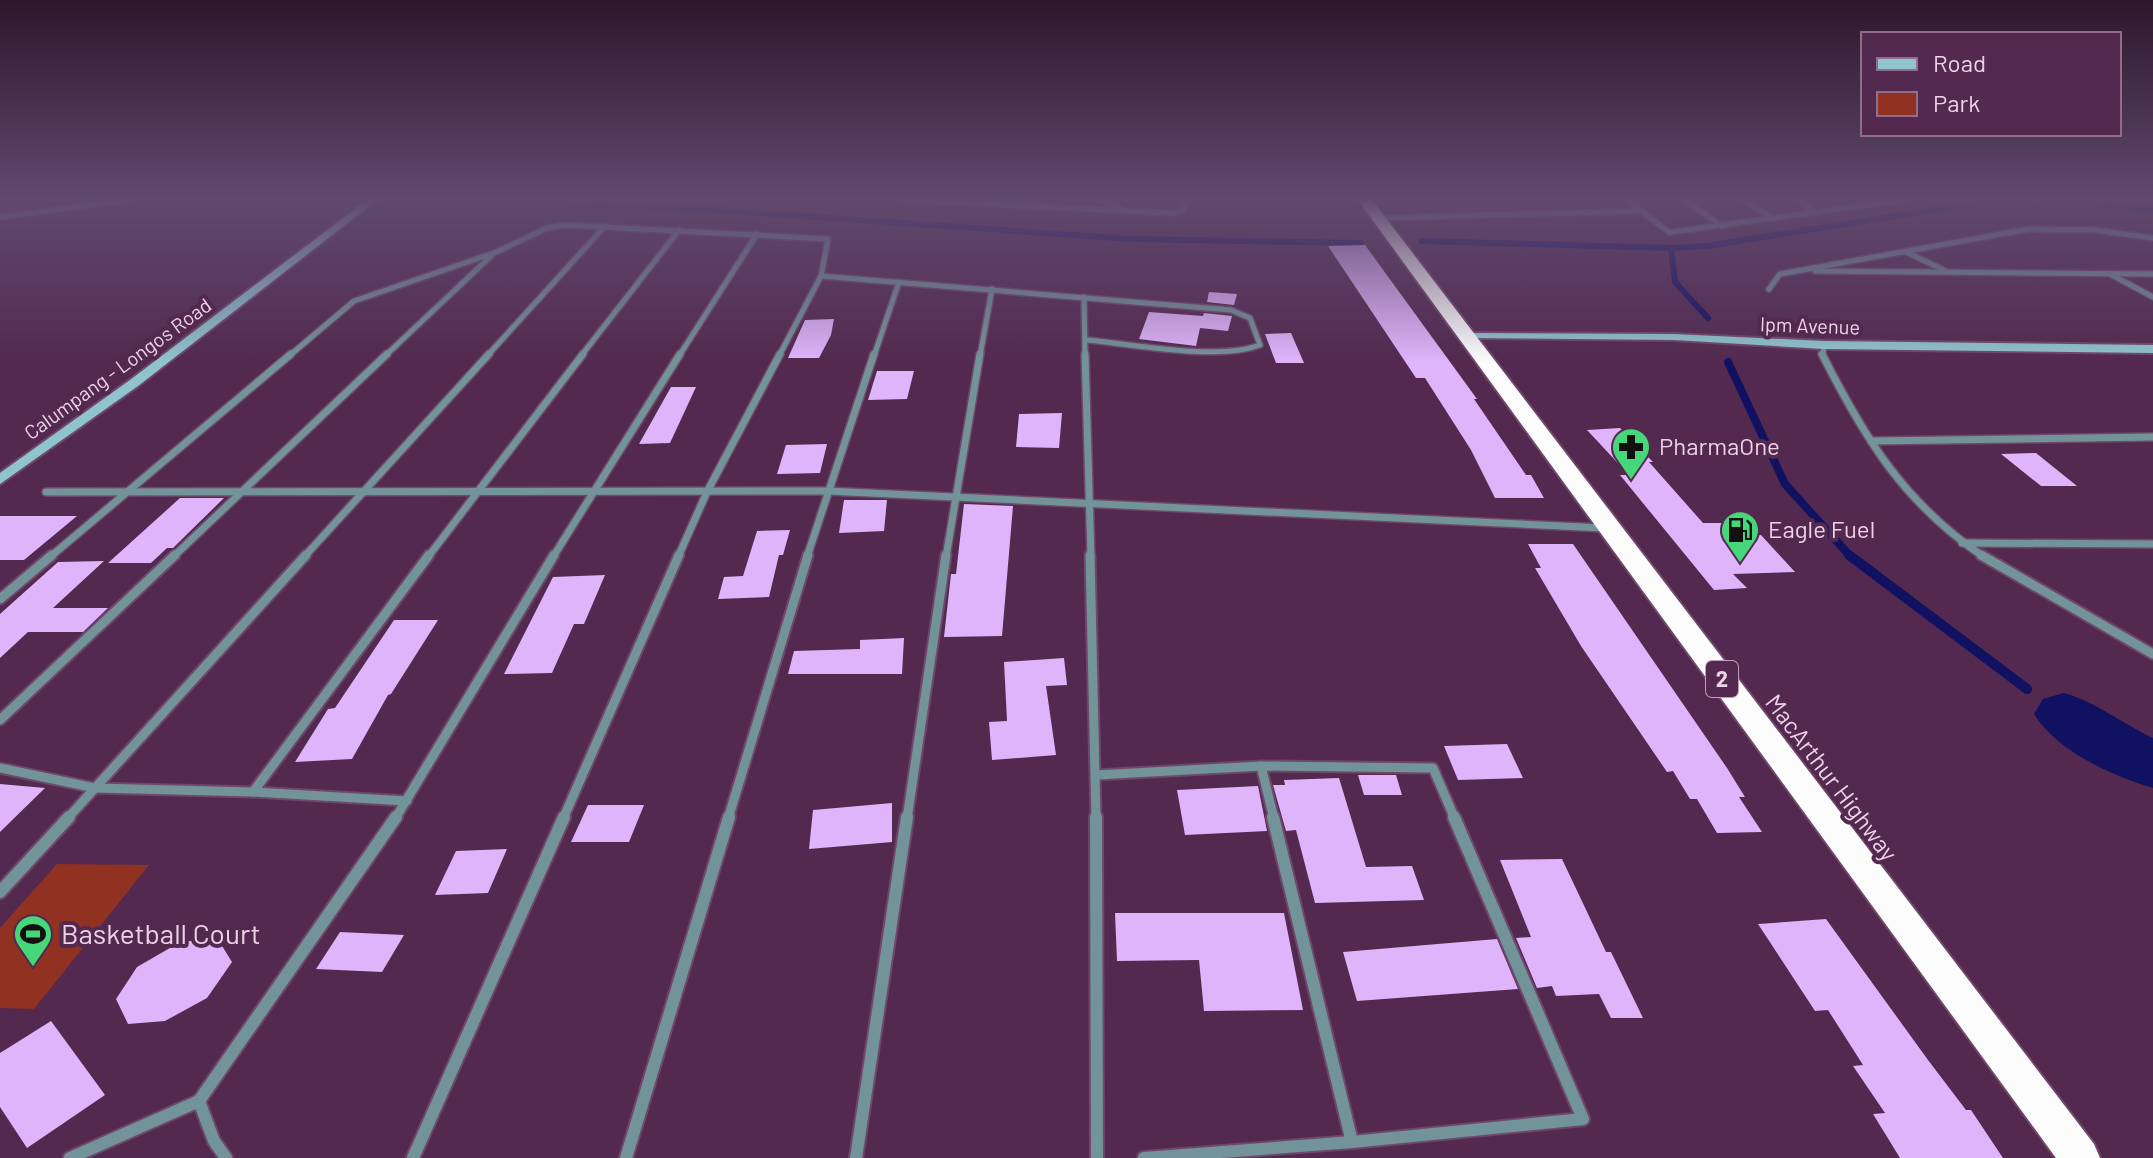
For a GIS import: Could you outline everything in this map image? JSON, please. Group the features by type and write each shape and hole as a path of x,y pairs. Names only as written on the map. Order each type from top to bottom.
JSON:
{"highway":[{"name":"MacArthur Highway","path":"1405,254 2080,1158"}],"street":[{"name":"Calumpang - Longos Road","path":"0,480 134,383 302,254"},
{"path":"0,599 354,301 491,254"},
{"path":"0,720 493,254"},
{"path":"0,892 579,254"},
{"path":"253,792 478,489 660,254"},
{"path":"70,1158 199,1101 407,801 593,489 744,254"},
{"path":"413,1158 707,492 821,276 825,254"},
{"path":"1769,289 1780,274 1888,254"},
{"path":"1911,254 1949,272"},
{"path":"1794,271 2153,274"},
{"path":"2110,274 2153,297"},
{"path":"821,276 1239,312 1250,318 1260,345 1255,350 1231,352 1087,340"},
{"path":"626,1158 827,491 899,282"},
{"path":"856,1158 955,495 992,289"},
{"path":"1084,297 1096,775 1097,1158"},
{"name":"Ipm Avenue","path":"1465,336 1674,337 1824,345 2153,349"},
{"path":"1824,345 1822,353 1853,415 1880,458 1918,505 1961,543 2153,654"},
{"path":"1871,441 2153,437"},
{"path":"46,492 364,489 827,491 1609,528"},
{"path":"1961,543 2153,544"},
{"path":"1096,775 1261,766 1433,768 1583,1119 1352,1142 1144,1158"},
{"path":"1261,766 1352,1142"},
{"path":"0,768 95,788 253,792 407,801"},
{"path":"199,1101 214,1141 226,1158"}],"green space":[{"name":"Basketball Court","path":"57,864 149,865 34,1009 0,1008 0,928"}],"building":[{"path":"1333,254 1372,254 1477,399 1474,399 1526,475 1531,475 1544,498 1495,498 1471,450 1425,378 1416,378"},
{"path":"1209,292 1237,294 1234,305 1207,302"},
{"path":"1149,312 1232,316 1228,331 1200,328 1196,346 1139,339"},
{"path":"834,319 831,335 819,358 788,358 805,320"},
{"path":"1291,333 1304,363 1276,363 1265,334"},
{"path":"877,371 914,371 907,399 868,400"},
{"path":"671,387 696,387 670,443 639,444"},
{"path":"1062,413 1059,448 1016,447 1019,414"},
{"path":"1620,428 1653,462 1649,462 1703,523 1726,523 1735,536 1761,535 1795,572 1733,574 1747,588 1714,590 1620,475 1629,475 1587,430"},
{"path":"827,444 820,473 777,474 786,445"},
{"path":"2036,453 2077,486 2041,486 2001,454"},
{"path":"180,498 224,498 173,548 167,548 151,563 108,563"},
{"path":"844,500 887,500 884,531 839,533"},
{"path":"964,504 1013,506 1002,636 944,637 951,574 956,574"},
{"path":"0,516 77,516 24,560 0,560"},
{"path":"790,530 783,555 779,555 769,597 718,599 724,577 743,576 757,531"},
{"path":"1528,544 1573,544 1727,768 1745,797 1739,797 1762,832 1717,833 1697,799 1690,799 1673,771 1667,772 1581,646 1535,568 1541,568"},
{"path":"104,561 53,608 108,608 83,632 28,632 0,658 0,614 58,562"},
{"path":"605,575 584,624 574,624 552,673 504,674 553,577"},
{"path":"394,620 438,620 388,695 352,759 295,762 328,709 335,708"},
{"path":"904,638 902,674 788,674 794,651 860,649 860,640"},
{"path":"1064,658 1067,685 1046,686 1056,755 992,760 989,722 1007,721 1004,662"},
{"path":"1507,744 1523,778 1458,780 1444,746"},
{"path":"1358,775 1396,775 1402,795 1364,795"},
{"path":"1339,778 1366,867 1412,866 1424,900 1315,903 1296,830 1286,831 1273,785 1285,785 1284,780"},
{"path":"0,784 45,788 0,832"},
{"path":"1258,786 1267,831 1185,835 1177,790"},
{"path":"892,803 892,842 809,849 813,810"},
{"path":"588,805 644,805 629,842 571,842"},
{"path":"507,849 488,893 435,895 456,851"},
{"path":"1562,859 1606,952 1611,952 1643,1018 1611,1018 1599,994 1556,996 1552,986 1537,988 1516,938 1531,937 1500,860"},
{"path":"1115,913 1284,913 1303,1010 1204,1011 1199,960 1117,961"},
{"path":"1826,919 1928,1060 1966,1110 1971,1110 2003,1158 1900,1158 1873,1114 1885,1113 1853,1066 1863,1065 1828,1010 1815,1011 1758,924"},
{"path":"340,932 404,935 382,972 316,969"},
{"path":"1497,939 1518,989 1357,1001 1343,952"},
{"path":"182,941 219,941 232,962 207,998 165,1021 128,1024 116,999 137,967"},
{"path":"51,1021 105,1095 27,1148 0,1107 0,1053"}],"waterway":[{"path":"1672,254 1675,282 1708,318"},
{"path":"1728,362 1785,484 1850,555"},
{"path":"1850,555 2027,689"},
{"path":"2064,714 2101,739 2153,765"}],"place":[{"name":"PharmaOne","path":"1631,481"},
{"name":"Eagle Fuel","path":"1740,564"},
{"name":"Basketball Court","path":"33,968"}]}
